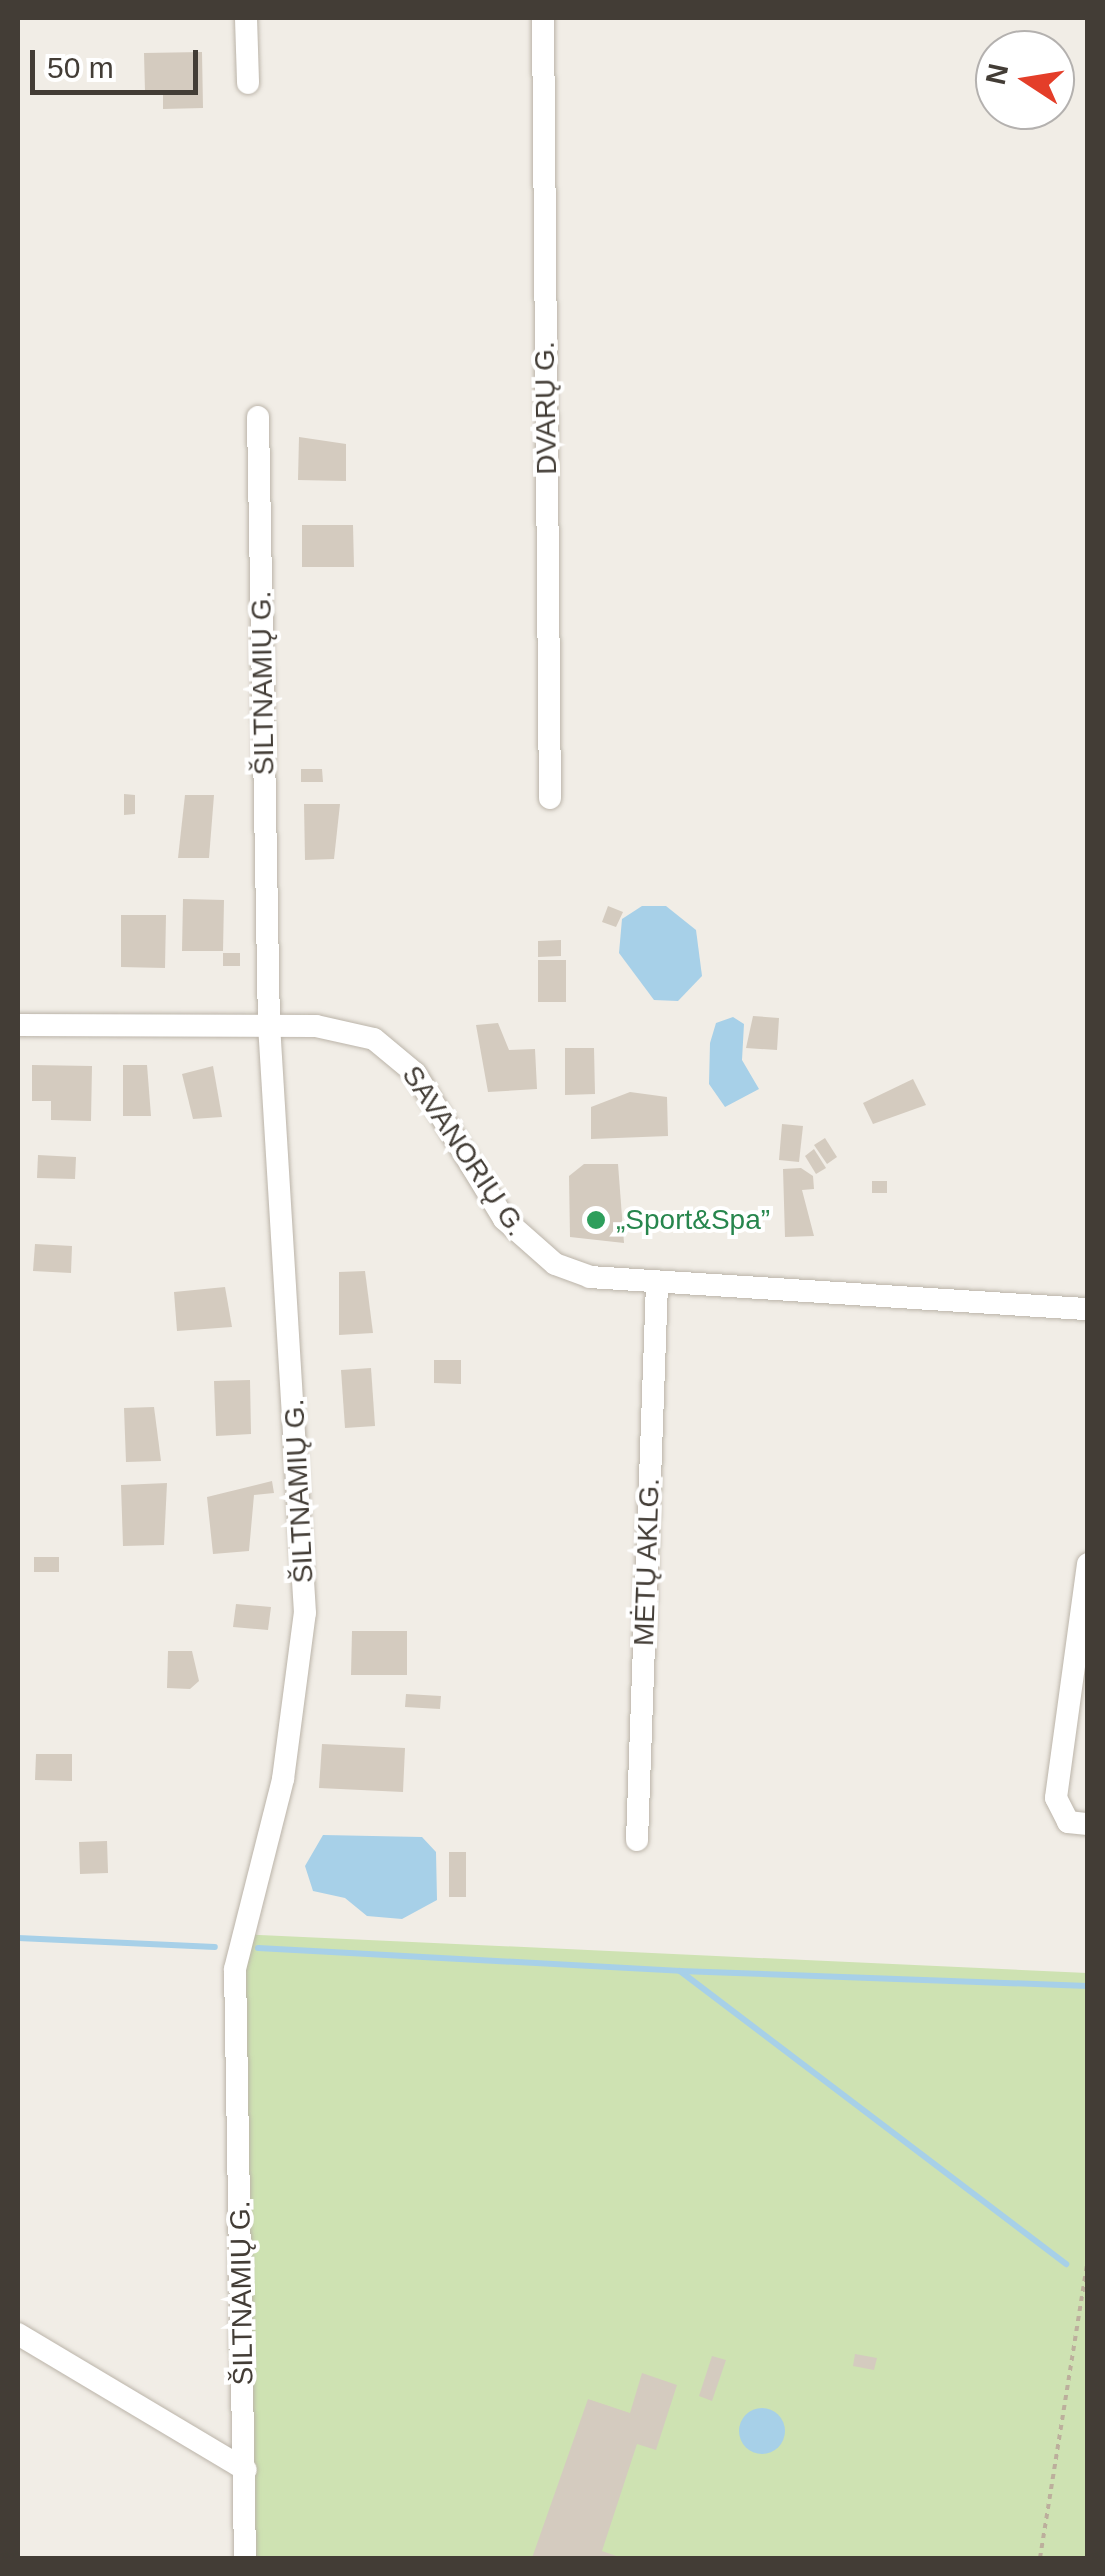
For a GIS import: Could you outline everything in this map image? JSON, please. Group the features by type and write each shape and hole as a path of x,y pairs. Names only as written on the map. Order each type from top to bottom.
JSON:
{"street":[{"path":"246,18 248,82"},
{"name":"DVARŲ G.","path":"543,18 550,798"},
{"name":"ŠILTNAMIŲ G.","path":"245,2558 235,1969 283,1778 305,1613 269,1025 258,417"},
{"name":"SAVANORIŲ G.","path":"18,1025 269,1025 347,1031 398,1055 527,1244 590,1277 1088,1309"},
{"name":"MĖTŲ AKLG.","path":"637,1840 657,1284"},
{"path":"1088,1564 1056,1798 1068,1822 1088,1824"},
{"path":"18,2334 246,2470"}],"path":[{"path":"1040,2558 1088,2258"}],"green space":[{"path":"239,1934 1087,1973 1087,2558 245,2558"}],"water":[{"path":"642,906 666,906 696,930 702,976 678,1001 654,1000 619,953 622,919"},
{"path":"733,1017 744,1024 742,1060 759,1089 725,1107 709,1084 710,1043 716,1023"},
{"path":"323,1835 422,1837 436,1852 437,1900 402,1919 367,1916 345,1898 313,1891 305,1866"},
{"path":"762,2408 778,2415 785,2431 778,2447 762,2454 746,2447 739,2431 746,2415"}],"building":[{"path":"202,52 203,108 163,109 163,92 145,92 144,53"},
{"path":"299,437 346,444 346,481 298,480"},
{"path":"302,525 353,525 354,567 302,567"},
{"path":"301,769 322,769 323,782 301,782"},
{"path":"124,794 135,795 135,814 124,815"},
{"path":"185,795 214,795 209,858 178,858"},
{"path":"304,804 340,804 334,859 305,860"},
{"path":"183,899 224,900 223,951 182,951"},
{"path":"608,906 623,912 616,927 602,922"},
{"path":"121,915 166,915 165,968 121,967"},
{"path":"561,940 561,956 538,957 538,941"},
{"path":"223,953 240,953 240,966 223,966"},
{"path":"538,960 566,960 566,1002 538,1002"},
{"path":"753,1016 779,1018 777,1050 746,1048"},
{"path":"498,1023 509,1050 535,1049 537,1089 488,1092 476,1025"},
{"path":"565,1048 594,1048 595,1094 565,1095"},
{"path":"32,1065 92,1066 91,1121 51,1120 51,1101 32,1101"},
{"path":"123,1065 147,1065 151,1116 123,1116"},
{"path":"213,1066 222,1117 193,1119 182,1074"},
{"path":"913,1079 926,1105 873,1124 863,1103"},
{"path":"630,1092 667,1097 668,1136 591,1139 591,1107"},
{"path":"782,1124 803,1126 799,1162 779,1160"},
{"path":"825,1138 837,1157 827,1164 814,1145"},
{"path":"814,1149 826,1168 816,1174 805,1156"},
{"path":"38,1155 76,1157 75,1179 37,1178"},
{"name":"„Sport&Spa”","path":"584,1164 618,1164 624,1243 570,1237 569,1176"},
{"path":"801,1168 813,1176 814,1189 802,1190 814,1236 785,1237 783,1169"},
{"path":"872,1181 887,1181 887,1193 872,1193"},
{"path":"35,1244 72,1246 71,1273 33,1271"},
{"path":"365,1271 373,1333 339,1335 339,1272"},
{"path":"225,1287 232,1327 177,1331 174,1292"},
{"path":"434,1360 461,1360 461,1384 434,1383"},
{"path":"371,1368 375,1426 345,1428 341,1370"},
{"path":"250,1380 251,1434 216,1436 214,1381"},
{"path":"154,1407 161,1461 126,1462 124,1408"},
{"path":"272,1481 274,1493 254,1495 249,1551 213,1554 207,1497"},
{"path":"167,1483 164,1545 123,1546 121,1485"},
{"path":"34,1557 59,1557 59,1572 34,1572"},
{"path":"236,1604 271,1607 268,1630 233,1627"},
{"path":"352,1631 407,1631 407,1675 351,1675"},
{"path":"168,1651 192,1651 199,1681 190,1689 167,1688"},
{"path":"406,1694 441,1696 440,1709 405,1707"},
{"path":"322,1744 405,1748 403,1792 319,1788"},
{"path":"36,1754 72,1754 72,1781 35,1780"},
{"path":"107,1841 108,1873 80,1874 79,1842"},
{"path":"449,1852 466,1852 466,1897 449,1897"},
{"path":"855,2354 877,2358 874,2370 853,2366"},
{"path":"712,2356 726,2360 712,2401 699,2396"},
{"path":"642,2373 677,2385 656,2450 637,2444 602,2551 622,2558 532,2558 588,2399 630,2413"}],"waterway":[{"path":"18,1938 215,1947"},
{"path":"258,1948 680,1971 1066,2264"},
{"path":"680,1971 1088,1986"}],"place":[{"name":"„Sport&Spa”","path":"596,1220"}]}
